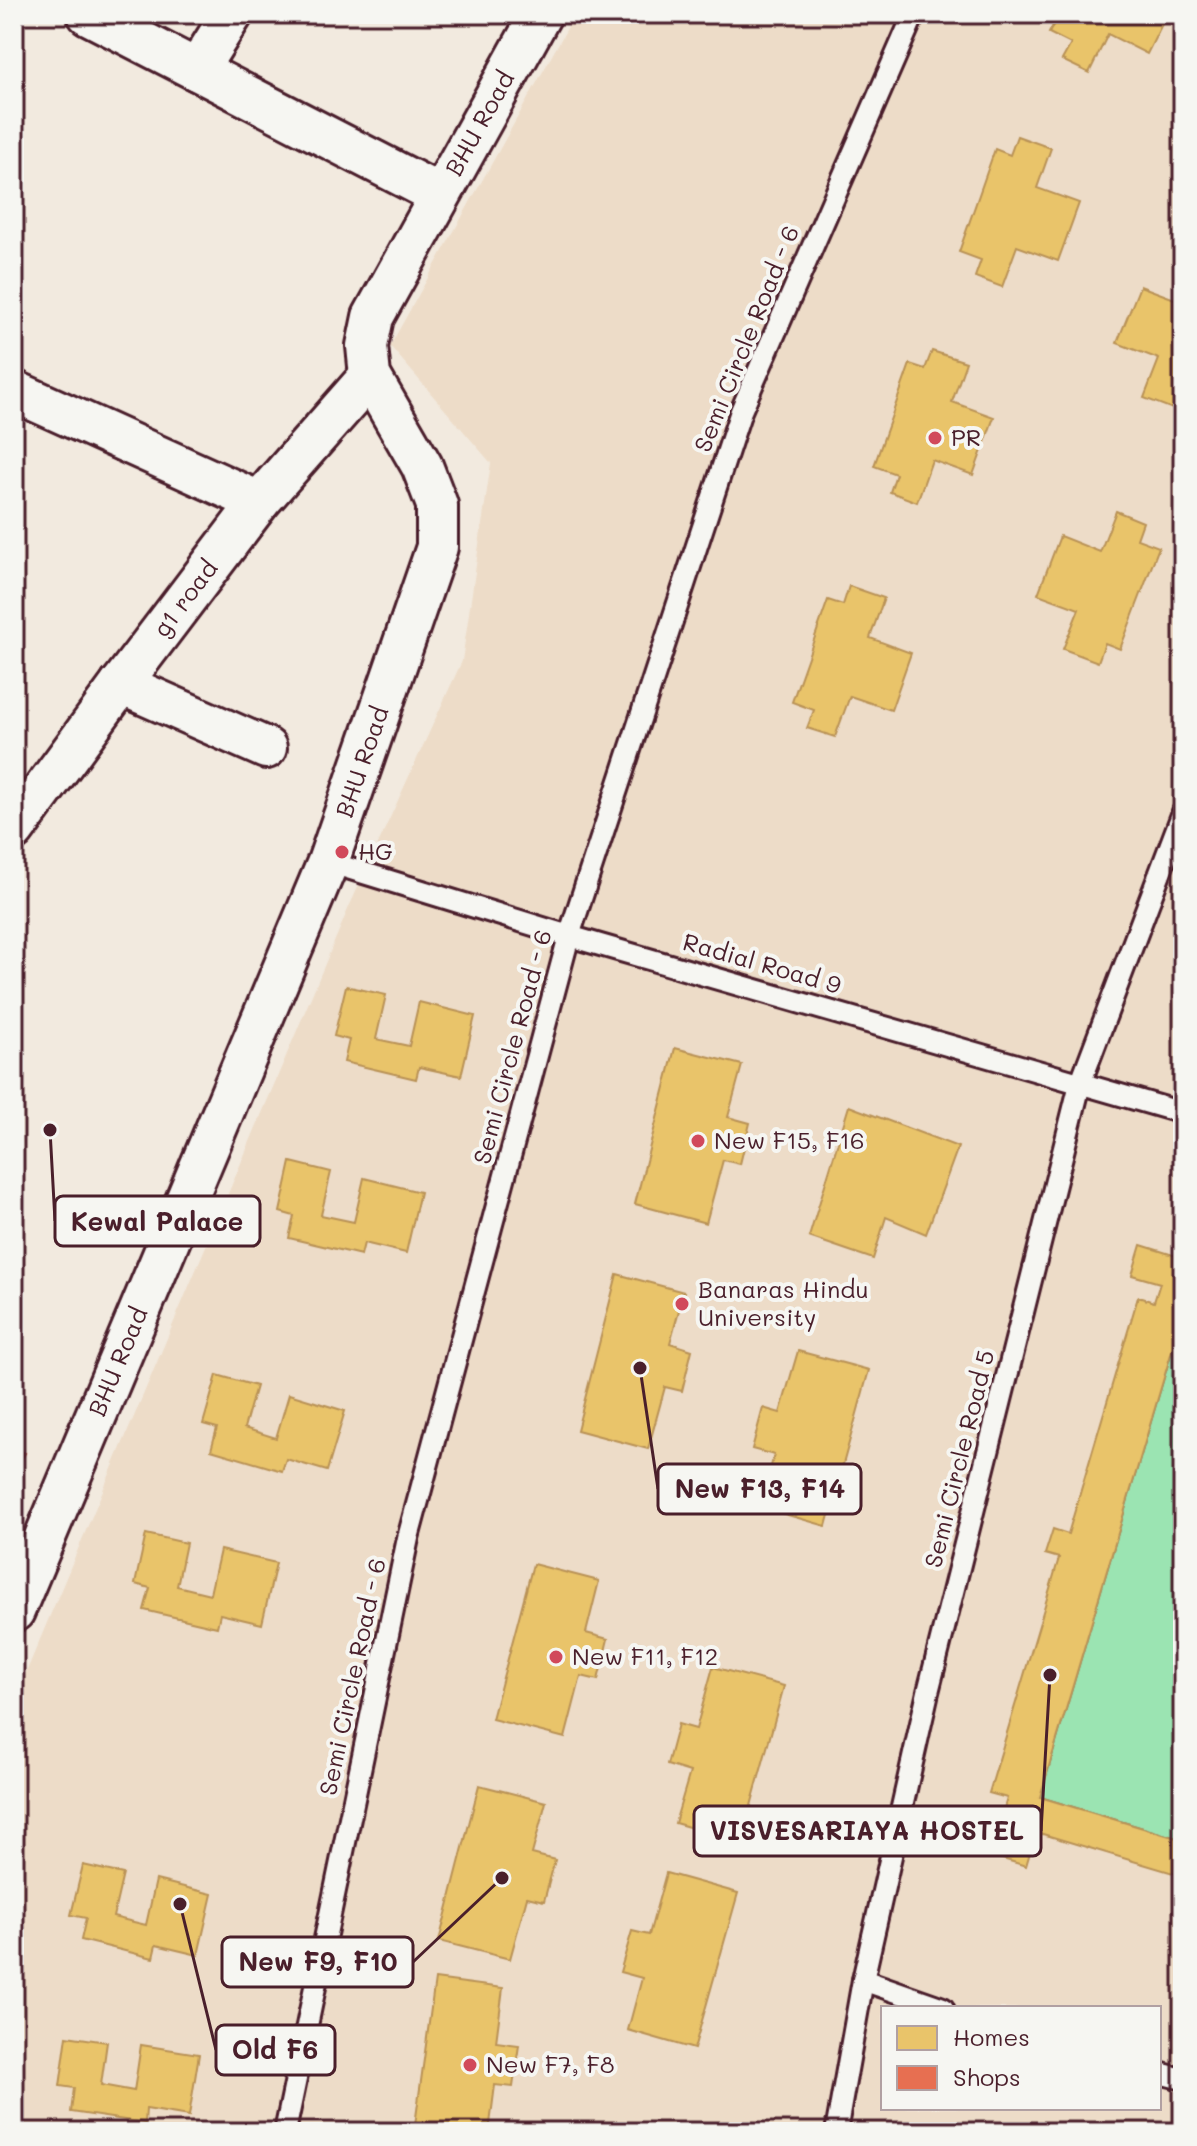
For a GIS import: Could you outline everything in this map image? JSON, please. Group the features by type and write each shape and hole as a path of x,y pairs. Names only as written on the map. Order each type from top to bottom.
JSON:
{"street":[{"path":"88,14 440,195"},
{"path":"197,70 232,14"},
{"name":"BHU Road","path":"14,1611 328,862 437,547 437,505 422,466 370,376 367,346 373,317 541,14"},
{"name":"g1 road","path":"14,830 259,502 370,376"},
{"path":"17,398 259,502"},
{"path":"121,684 266,748"}],"lane":[{"name":"Semi Circle Road - 6","path":"285,2132 408,1538 569,936 741,411 914,14"},
{"name":"Semi Circle Road 5","path":"836,2132 863,1980 928,1692 1080,1084 1183,812"},
{"name":"Radial Road 9","path":"328,862 569,936 1183,1113"},
{"path":"863,1980 937,2006"},
{"path":"1161,2074 1183,2079"}],"shaded area":[{"name":"Banaras Hindu University","path":"575,14 1183,14 1183,2132 14,2132 14,1701 349,907 462,661 491,463 390,346"}],"green space":[{"path":"1176,1337 1183,1339 1183,1840 1040,1797"}],"building: Homes":[{"path":"1059,14 1167,14 1147,54 1108,34 1089,73 1062,60 1071,44 1049,33"},
{"path":"1017,136 1051,148 1037,188 1079,203 1058,261 1017,246 1002,287 975,277 981,260 959,252 995,149 1010,155"},
{"path":"1140,286 1180,301 1183,294 1183,398 1178,411 1144,398 1159,359 1117,343"},
{"name":"PR","path":"932,351 966,362 952,402 994,417 973,475 932,460 917,502 890,492 896,474 874,466 910,364 925,369"},
{"path":"1116,511 1143,522 1137,539 1159,547 1120,649 1105,643 1098,662 1063,649 1079,609 1038,594 1060,536 1100,552"},
{"path":"849,586 884,598 870,638 911,653 891,710 850,696 835,737 807,728 814,710 792,702 828,600 843,605"},
{"path":"346,986 386,995 376,1039 409,1046 419,1002 475,1016 461,1076 419,1067 416,1079 344,1062 349,1040 334,1036"},
{"name":"New F15, F16","path":"675,1048 742,1065 728,1117 750,1123 740,1164 723,1160 706,1223 635,1204"},
{"path":"849,1106 958,1147 926,1234 886,1217 873,1259 809,1237"},
{"path":"291,1162 331,1172 321,1215 354,1222 364,1178 420,1192 406,1253 364,1243 361,1255 289,1238 294,1216 280,1212"},
{"path":"1141,1245 1183,1258 1178,1291 1183,1292 1183,1339 1176,1337 1040,1797 1183,1840 1183,1876 1036,1832 1026,1866 973,1850 982,1821 999,1826 1007,1798 989,1793 1059,1558 1045,1554 1053,1529 1068,1534 1138,1297 1154,1302 1160,1283 1132,1275"},
{"path":"617,1274 684,1292 670,1343 692,1350 682,1391 665,1387 648,1449 577,1430"},
{"path":"798,1351 869,1370 826,1526 760,1507 774,1455 752,1449 763,1408 780,1413"},
{"path":"217,1375 256,1386 244,1428 276,1438 289,1394 345,1411 327,1471 286,1459 282,1471 211,1450 217,1428 203,1424"},
{"path":"146,1534 186,1543 177,1586 210,1594 220,1550 276,1563 262,1624 220,1614 217,1627 144,1610 150,1588 135,1584"},
{"name":"New F11, F12","path":"533,1564 599,1581 586,1633 608,1639 598,1680 581,1676 565,1738 492,1719"},
{"path":"713,1667 784,1686 741,1842 675,1823 690,1772 667,1765 678,1724 696,1729"},
{"path":"479,1785 546,1802 532,1854 555,1860 544,1901 527,1897 510,1959 439,1941"},
{"path":"83,1865 123,1874 113,1917 146,1925 156,1880 212,1894 198,1955 156,1945 153,1958 81,1940 86,1918 71,1915"},
{"path":"666,1873 738,1893 694,2049 628,2030 642,1978 620,1972 632,1931 649,1935"},
{"name":"New F7, F8","path":"435,1979 503,1988 496,2042 519,2045 513,2087 495,2085 489,2132 414,2132"},
{"path":"67,2036 107,2042 101,2085 134,2091 141,2045 199,2054 189,2116 146,2109 145,2123 71,2112 74,2088 60,2086"}],"building: Shops":[{"path":"14,1448 25,1453 14,1474"}],"place":[{"name":"PR","path":"935,438"},
{"name":"HG","path":"342,852"},
{"name":"Kewal Palace","path":"50,1130"},
{"name":"New F15, F16","path":"698,1141"},
{"name":"Banaras Hindu University","path":"682,1304"},
{"name":"New F13, F14","path":"640,1368"},
{"name":"New F11, F12","path":"556,1657"},
{"name":"VISVESARIAYA HOSTEL","path":"1050,1675"},
{"name":"New F9, F10","path":"502,1878"},
{"name":"Old F6","path":"180,1904"},
{"name":"New F7, F8","path":"470,2065"}]}
